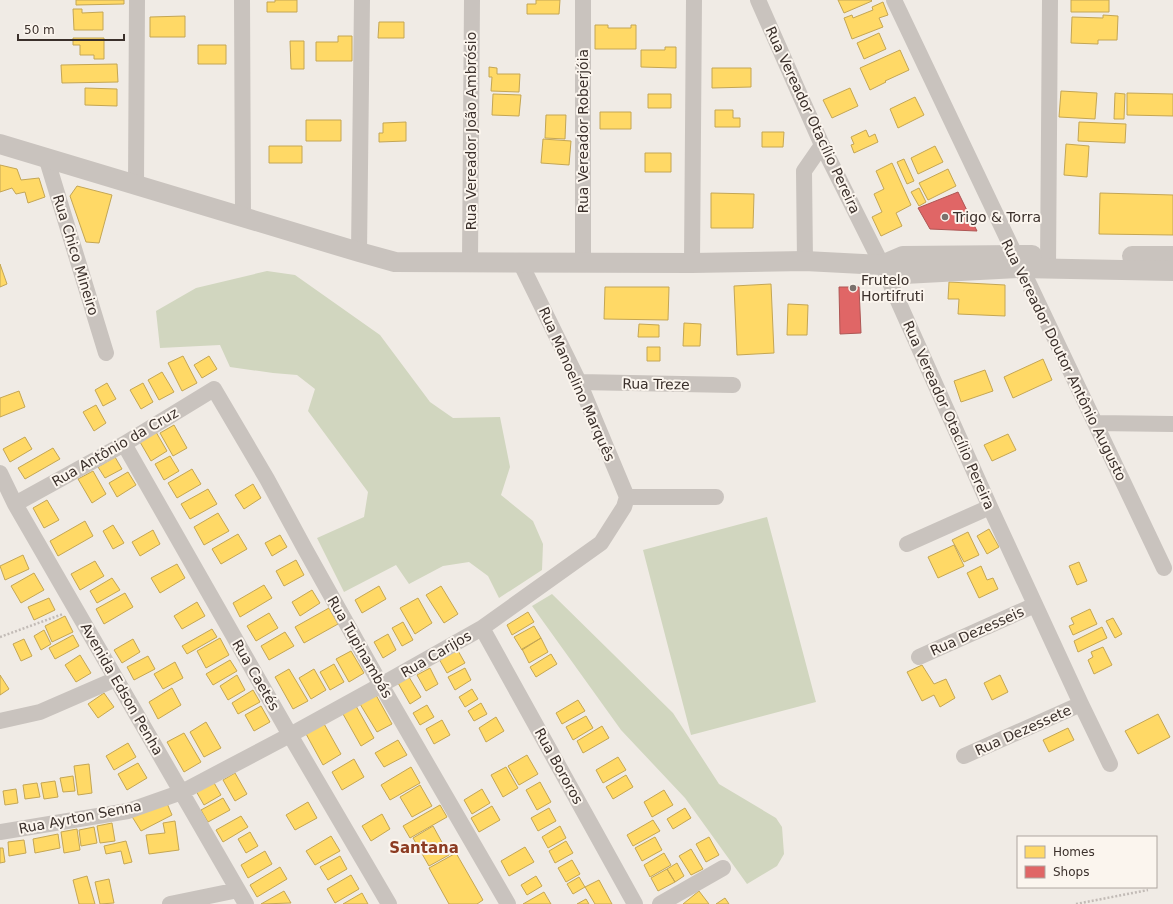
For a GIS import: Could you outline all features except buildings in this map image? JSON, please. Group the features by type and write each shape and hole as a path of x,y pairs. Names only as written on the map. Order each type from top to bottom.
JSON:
{"street":[{"path":"136,184 137,0"},
{"path":"242,0 243,217"},
{"path":"359,252 362,0"},
{"name":"Rua Vereador João Ambrósio","path":"470,261 472,0"},
{"name":"Rua Vereador Roberjóia","path":"583,0 583,262"},
{"path":"692,263 694,0"},
{"name":"Rua Vereador Otacílio Pereira","path":"758,0 822,145 882,265 990,507 1110,764"},
{"name":"Rua Vereador Doutor Antônio Augusto","path":"894,0 1164,568"},
{"path":"1049,262 1050,0"},
{"path":"0,144 396,262 470,261 692,263 805,261 882,265 904,274 1017,261 1173,270"},
{"path":"805,261 804,171 822,145"},
{"name":"Rua Chico Mineiro","path":"46,157 106,353"},
{"path":"1049,262 1173,256"},
{"name":"Rua Manoelino Marquês","path":"520,262 579,382 625,502"},
{"name":"Rua Treze","path":"579,382 733,385"},
{"name":"Rua Antônio da Cruz","path":"15,504 124,444 214,389"},
{"name":"Rua Tupinambás","path":"214,389 267,479 381,685 508,904"},
{"path":"1095,423 1173,424"},
{"name":"Rua Caetés","path":"124,444 290,735 389,904"},
{"name":"Avenida Edson Penha","path":"0,473 15,504 246,904"},
{"path":"625,502 716,497"},
{"name":"Rua Carijos","path":"182,792 290,735 482,628 601,543 625,502"},
{"path":"907,544 990,507"},
{"name":"Rua Dezesseis","path":"919,657 1035,605"},
{"name":"Rua Bororos","path":"482,628 635,904"},
{"path":"0,721 40,712 116,679"},
{"name":"Rua Dezessete","path":"964,756 1081,704"},
{"name":"Rua Ayrton Senna","path":"0,832 128,811 182,792"},
{"path":"660,904 723,868"},
{"path":"170,904 238,890"}],"path":[{"path":"0,637 76,609"},
{"path":"1076,904 1148,890"}],"green space":[{"path":"267,271 295,275 380,335 430,402 453,418 500,417 510,467 501,495 533,521 543,544 542,570 499,598 488,576 469,562 443,566 409,584 396,565 344,592 317,538 364,517 368,492 308,411 315,389 297,375 230,367 220,345 160,348 156,311 196,288"},
{"path":"767,517 816,702 691,735 643,550"},
{"path":"552,594 673,713 719,784 776,818 782,827 784,854 777,866 747,884 685,798 621,730 532,606"}],"place":[{"name":"Trigo & Torra","path":"945,217"},
{"name":"Frutelo Hortifruti","path":"853,288"}],"district":[{"name":"Santana","path":"424,848"}]}
